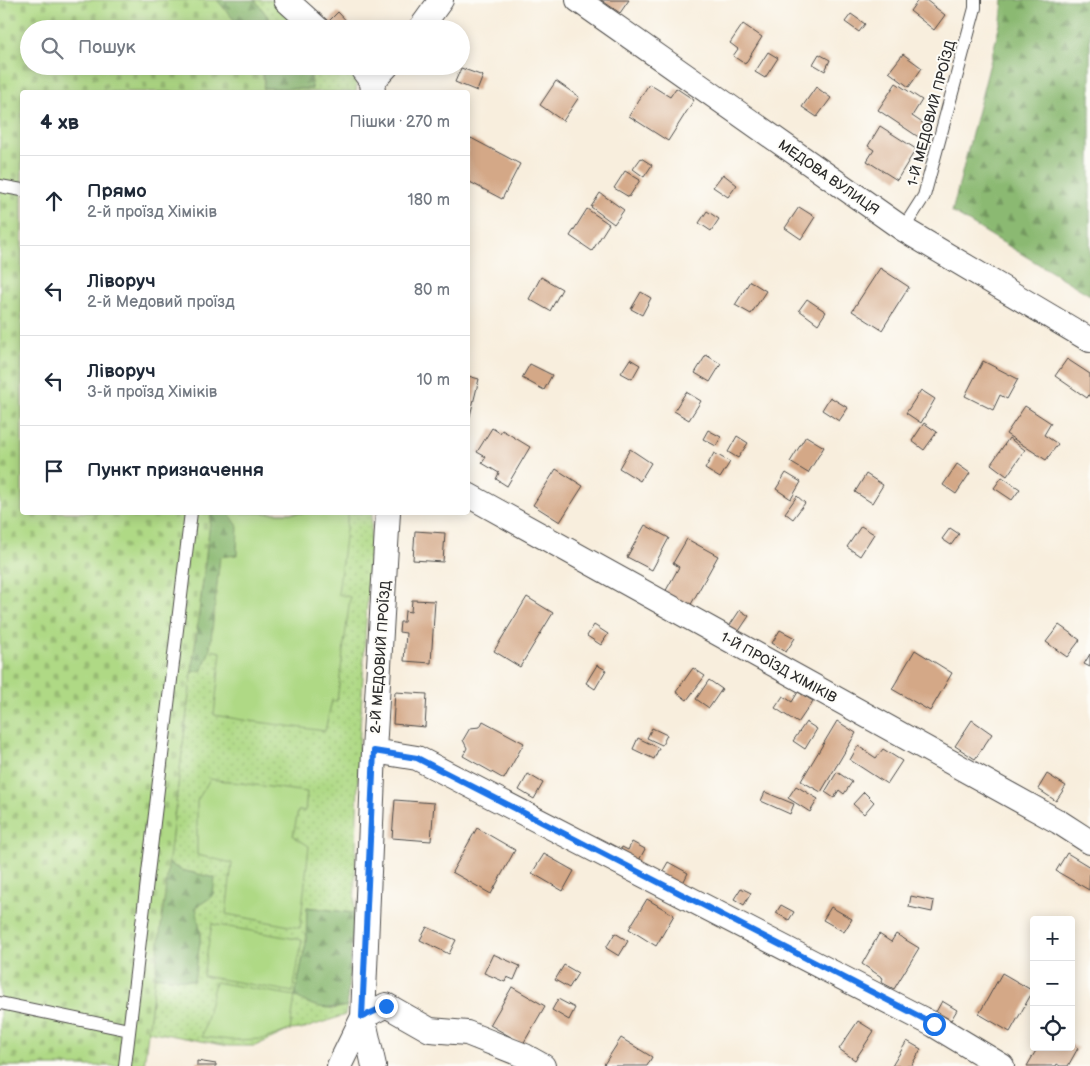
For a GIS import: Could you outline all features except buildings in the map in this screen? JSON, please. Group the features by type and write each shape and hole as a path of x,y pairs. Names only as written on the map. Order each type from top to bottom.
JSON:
{"street":[{"path":"286,0 308,20"},
{"path":"427,20 442,0"},
{"name":"МЕДОВА ВУЛИЦЯ","path":"578,0 903,229 1090,340"},
{"name":"1-Й ПРОЇЗД ХІМІКІВ","path":"470,496 1050,817 1090,842"},
{"name":"2-Й МЕДОВИЙ ПРОЇЗД","path":"339,1066 362,1017 374,751 388,515"},
{"path":"374,751 417,758 934,1024 1002,1066"},
{"path":"374,1066 362,1017 386,1006 430,1030 467,1033 525,1056 543,1066"}],"lane":[{"name":"1-Й МЕДОВИЙ ПРОЇЗД","path":"903,229 924,196 975,8 975,0"},
{"path":"0,186 20,190"},
{"path":"125,1066 191,515"},
{"path":"0,1003 129,1030"}],"green space":[{"path":"0,0 217,0 234,20 20,20 20,75 263,75 264,81 263,90 20,90 20,515 211,515 144,1066 0,1066"},
{"path":"217,0 255,0 270,20 234,20"},
{"path":"255,0 273,0 294,20 270,20"},
{"path":"1003,0 1090,0 1090,295 952,212 1001,20"},
{"path":"263,75 311,75 312,89 263,88"},
{"path":"311,75 354,75 357,78 356,90 263,90 263,88 312,89"},
{"path":"211,515 230,515 238,526 237,555 220,557 210,650 202,670 192,672"},
{"path":"230,515 372,515 359,748 354,913 307,907 306,943 295,996 333,1009 347,1006 345,1015 303,1029 290,1030 255,1046 228,1046 148,1031 155,976 194,981 201,935 195,907 214,878 181,870 168,863 192,672 202,670 238,526"},
{"path":"230,515 348,515 338,594 350,597 337,701 332,700 325,731 214,715 221,652 210,650 220,557 237,555 238,526"},
{"path":"210,779 307,792 305,811 298,811 293,836 309,846 300,928 226,914 232,863 197,855 197,801"},
{"path":"168,863 181,870 215,878 213,896 196,907 201,935 194,981 155,976"},
{"path":"307,907 354,913 347,1006 320,1007 295,996 306,943"},
{"path":"212,924 302,940 293,992 203,976"},
{"path":"215,982 295,996 290,1030 264,1039 231,1040 202,1037"}],"route":[{"path":"386,1006 362,1017 374,751 417,758 934,1024"}]}
